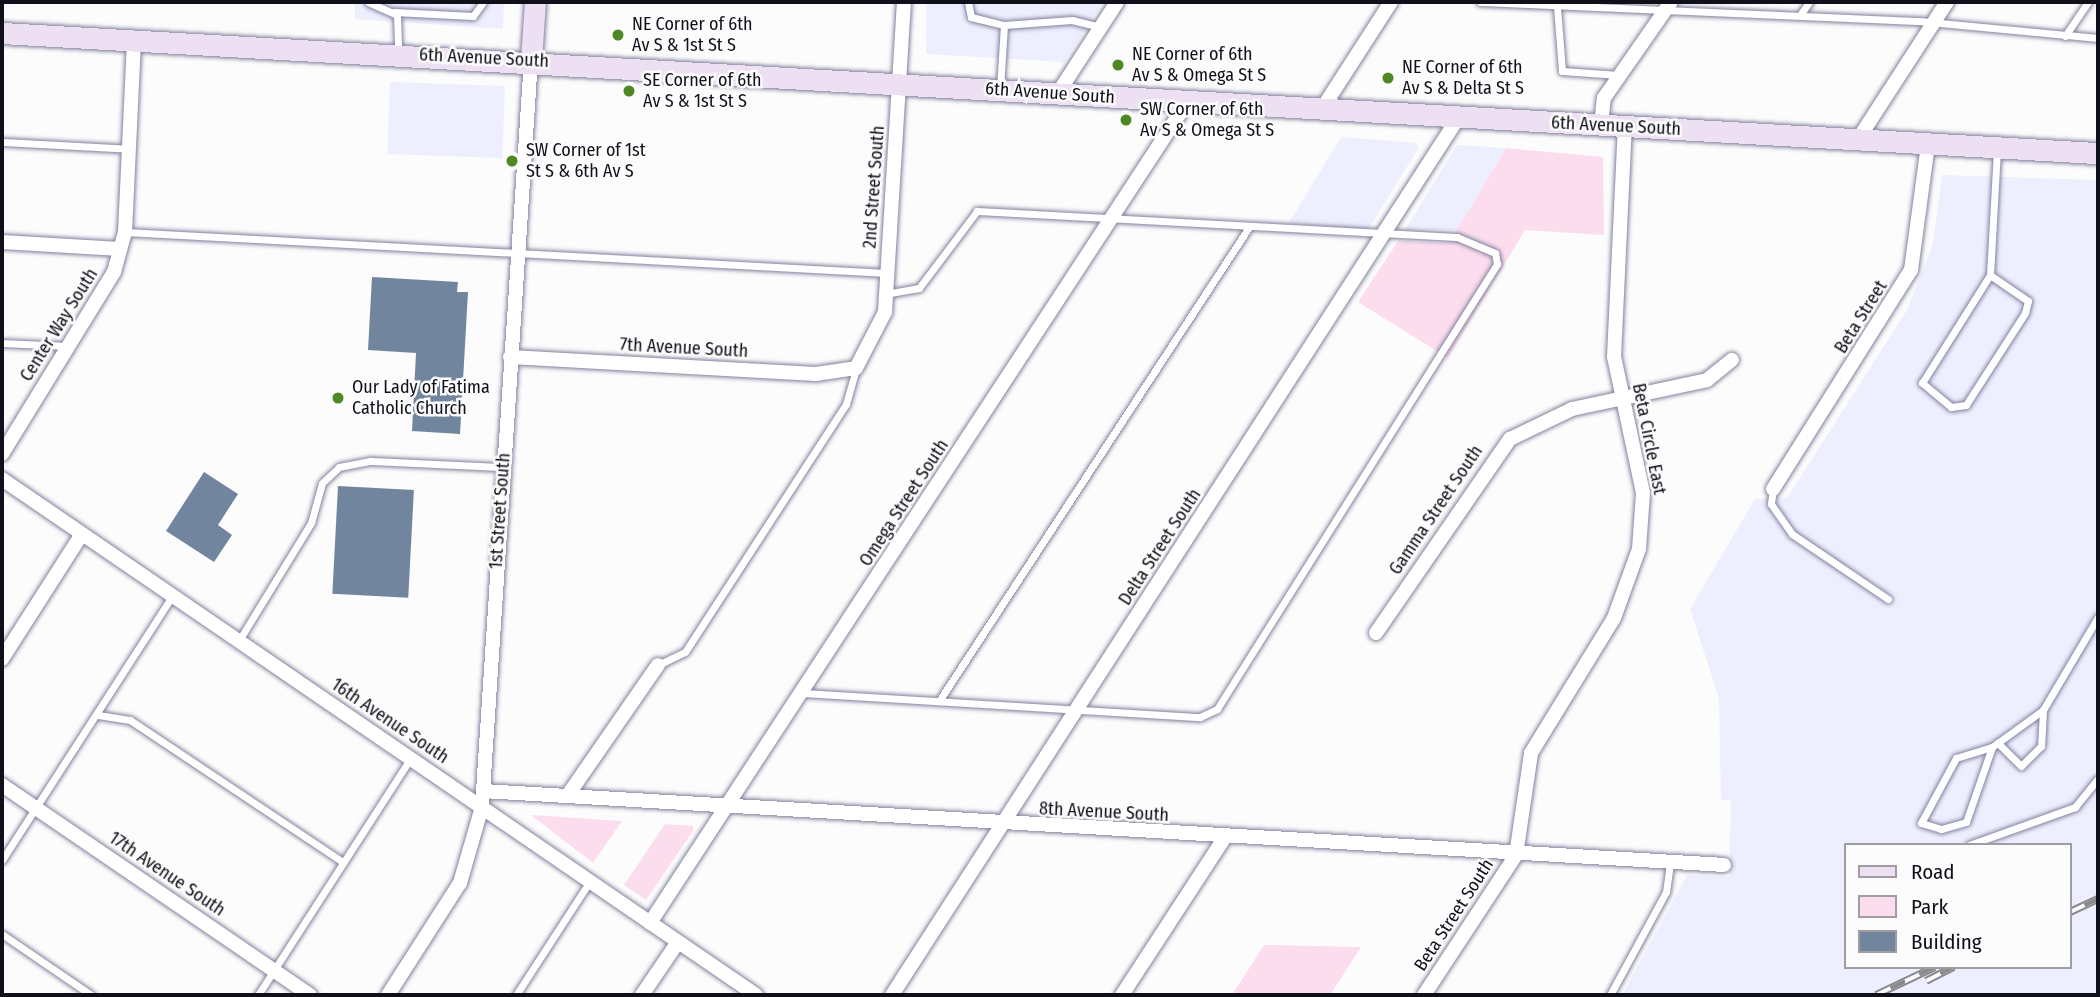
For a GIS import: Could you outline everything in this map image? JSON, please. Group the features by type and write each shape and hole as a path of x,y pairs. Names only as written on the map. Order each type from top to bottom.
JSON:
{"main road":[{"name":"1st Street South","path":"531,60 535,2"},
{"name":"6th Avenue South","path":"2,33 531,60 1188,102 2098,153"}],"street":[{"name":"2nd Street South","path":"856,368 883,324 904,2"},
{"path":"1058,93 1117,2"},
{"path":"1322,109 1391,2"},
{"path":"1857,141 1947,2"},
{"path":"1601,125 1604,98 1669,5"},
{"name":"Center Way South","path":"2,454 68,346 120,249 125,232 134,40"},
{"name":"1st Street South","path":"388,995 460,883 482,807 502,467 531,60"},
{"name":"Omega Street South","path":"650,923 728,808 1188,102"},
{"name":"Delta Street South","path":"892,995 1458,118"},
{"name":"Beta Circle East","path":"1516,855 1531,753 1614,618 1639,549 1643,493 1620,397 1614,332 1625,127"},
{"name":"Beta Street","path":"1773,489 1911,270 1928,145"},
{"path":"2,242 120,249"},
{"name":"7th Avenue South","path":"510,357 816,374 856,368"},
{"name":"Gamma Street South","path":"1376,634 1510,439 1572,408 1707,380 1732,360"},
{"name":"16th Avenue South","path":"2,479 756,995"},
{"path":"2,659 82,534"},
{"path":"568,795 658,665"},
{"name":"17th Avenue South","path":"2,785 310,995"},
{"name":"8th Avenue South","path":"483,791 1003,825 1724,865"},
{"path":"1122,995 1225,838"},
{"name":"Beta Street South","path":"1424,995 1516,855"},
{"path":"642,995 678,942"}],"lane":[{"path":"368,2 394,12 473,16 483,2"},
{"path":"968,2 971,17 1004,25 1072,20 1101,27"},
{"path":"1480,2 1557,7 1669,5 2098,38"},
{"path":"1800,15 1809,2"},
{"path":"2065,36 2088,2"},
{"path":"1557,7 1562,71 1620,75"},
{"path":"394,12 398,53"},
{"path":"1000,90 1004,25"},
{"path":"2,142 130,149"},
{"path":"1990,275 2028,301 2025,313 1966,405 1951,407 1922,383 1990,275 1997,149"},
{"path":"803,693 1080,706 1200,717 1217,709 1497,264 1495,253 1457,237 1383,236 977,211 919,288 886,294"},
{"path":"939,701 1249,227"},
{"path":"125,232 887,273"},
{"path":"2,343 68,346"},
{"path":"658,665 685,652 840,414 856,368"},
{"path":"238,642 311,523 322,483 339,467 370,461 502,467"},
{"path":"1773,489 1771,504 1792,534 1888,599"},
{"path":"2,860 98,715 172,596"},
{"path":"1995,745 1966,822 1941,829 1921,823 1956,758 1995,745 2043,710 2098,617"},
{"path":"1995,745 2021,766 2040,746 2043,710"},
{"path":"98,715 130,720 343,862"},
{"path":"258,995 410,758"},
{"path":"1975,843 2075,807 2098,779"},
{"path":"1610,995 1666,892 1670,862"},
{"path":"516,995 590,881"},
{"path":"2,934 90,995"}],"shaded area":[{"path":"355,2 504,2 503,29 355,19"},
{"path":"926,2 1103,2 1064,62 926,54"},
{"path":"390,82 505,86 502,158 387,154"},
{"path":"1341,137 1417,143 1418,149 1367,231 1289,223"},
{"path":"1457,145 1506,148 1457,230 1405,230"},
{"path":"1942,175 2098,180 2098,995 1622,995 1687,875 1729,877 1731,801 1721,800 1719,698 1690,609 1755,499 1787,498 1907,310 1933,244"}],"green space":[{"path":"1506,148 1603,157 1604,235 1525,230 1448,358 1358,302 1398,241 1449,243"},
{"path":"531,815 622,821 593,863"},
{"path":"665,824 693,826 693,831 646,900 624,885"},
{"path":"1264,945 1361,947 1330,995 1232,995"}],"building":[{"path":"372,277 458,282 457,292 468,292 460,434 412,431 416,353 368,350"},
{"path":"204,472 238,494 218,525 232,535 214,562 166,531"},
{"path":"338,486 414,490 408,598 332,594"}],"railway":[{"path":"2072,911 2098,899"},
{"path":"1876,995 1931,969"},
{"path":"1926,981 1950,969"}],"place":[{"name":"NE Corner of 6th Av S & 1st St S","path":"618,35"},
{"name":"NE Corner of 6th Av S & Omega St S","path":"1118,65"},
{"name":"NE Corner of 6th Av S & Delta St S","path":"1388,78"},
{"name":"SE Corner of 6th Av S & 1st St S","path":"629,91"},
{"name":"SW Corner of 6th Av S & Omega St S","path":"1126,120"},
{"name":"SW Corner of 1st St S & 6th Av S","path":"512,161"},
{"name":"Our Lady of Fatima Catholic Church","path":"338,398"}]}
